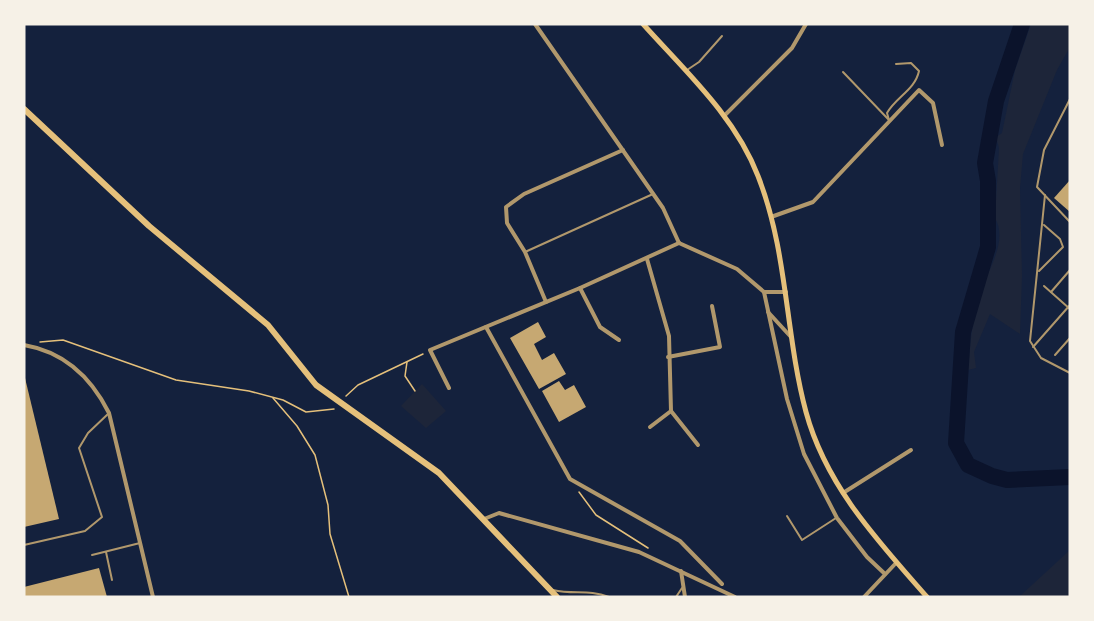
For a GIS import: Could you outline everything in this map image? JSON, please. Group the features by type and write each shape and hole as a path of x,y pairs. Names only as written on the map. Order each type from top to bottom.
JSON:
{"main road":[{"path":"643,24 687,70 724,116 758,175 782,259 792,339 807,414 819,447 842,494 896,563 927,597"},
{"path":"24,109 149,226 268,325 316,384 439,474 557,597"}],"street":[{"path":"535,24 663,208 679,243 737,269 764,292 786,292"},
{"path":"724,116 792,48 806,24"},
{"path":"771,217 813,202 919,90 933,102 942,145"},
{"path":"546,302 525,252 507,223 506,207 524,194 623,150"},
{"path":"449,388 430,350 580,288 679,243"},
{"path":"647,259 669,336 671,411 698,445"},
{"path":"580,288 600,327 619,340"},
{"path":"764,292 787,399 804,454 837,518 867,557 885,574"},
{"path":"668,357 720,347 712,306"},
{"path":"767,311 792,339"},
{"path":"486,327 570,479 680,541 722,584"},
{"path":"26,345 63,357 78,369 100,396 109,413 153,597"},
{"path":"650,427 671,411"},
{"path":"842,494 911,450"},
{"path":"484,519 499,513 602,540 681,570 735,597"},
{"path":"864,597 896,563"},
{"path":"681,570 685,597"}],"lane":[{"path":"687,70 699,62 723,36"},
{"path":"889,120 887,113 912,87 919,71 911,63 896,64"},
{"path":"843,72 889,120"},
{"path":"1070,99 1044,150 1037,187 1070,222"},
{"path":"525,252 653,194"},
{"path":"1045,195 1039,271 1030,340 1041,358 1070,374"},
{"path":"1039,271 1062,247 1060,239 1043,224"},
{"path":"1051,292 1070,270"},
{"path":"1033,347 1069,307 1044,286"},
{"path":"1055,355 1070,338"},
{"path":"24,545 86,531 102,517 79,448 88,433 109,413"},
{"path":"787,516 802,540 837,518"},
{"path":"92,555 140,543"},
{"path":"106,552 112,580"},
{"path":"676,597 683,586"},
{"path":"548,588 564,592 590,591 609,597"}],"path":[{"path":"26,345 49,340 63,340 176,380 273,398 306,412 334,409"},
{"path":"343,398 358,385 430,350"},
{"path":"407,361 405,376 415,391"},
{"path":"273,398 297,426 315,455 328,505 330,534 349,597"},
{"path":"570,479 596,515 643,542 649,549"}],"shaded area":[{"path":"1031,24 1070,24 1070,47 1057,70 1023,154 1020,188 1022,276 1020,334 990,314 974,352 976,368 968,370 977,305 998,247 999,227 995,218 999,148 996,137 1002,133 1015,70"},
{"path":"422,384 446,411 426,428 401,406"},
{"path":"1070,550 1070,597 1019,597"}],"building":[{"path":"1070,180 1070,212 1054,198"},
{"path":"538,322 546,337 534,344 542,360 554,353 566,374 539,389 510,338"},
{"path":"24,379 59,519 24,527"},
{"path":"559,381 565,390 574,385 586,407 559,422 542,391"},
{"path":"99,568 107,597 24,597 24,587"}],"waterway":[{"path":"1022,24 996,101 985,163 988,181 988,247 963,332 956,443 968,465 992,476 1007,480 1070,477"}]}
